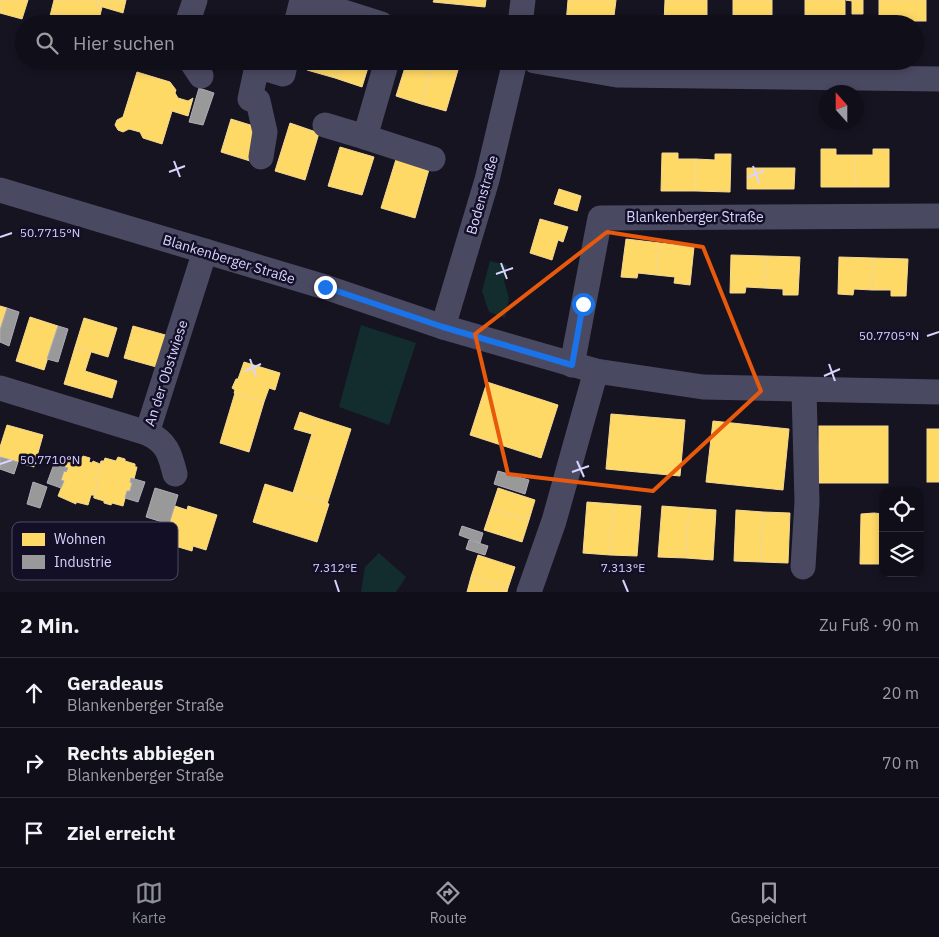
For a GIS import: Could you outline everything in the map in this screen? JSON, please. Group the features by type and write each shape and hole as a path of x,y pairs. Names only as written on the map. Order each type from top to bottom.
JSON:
{"street":[{"path":"191,15 195,0"},
{"path":"298,15 302,0"},
{"path":"306,0 353,15"},
{"path":"521,15 523,0"},
{"path":"256,70 250,99 258,101 265,132 261,157"},
{"path":"270,70 283,74 284,70"},
{"path":"365,136 384,70"},
{"name":"Bodenstraße","path":"443,327 487,180 513,70"},
{"path":"588,70 617,75 939,79"},
{"path":"325,125 365,136 433,159"},
{"name":"Blankenberger Straße","path":"0,190 325,287 443,327 596,371 703,387 939,392"},
{"name":"Blankenberger Straße","path":"572,365 600,218 939,216"},
{"name":"An der Obstwiese","path":"0,388 147,433 205,252"},
{"path":"529,592 554,522 596,371"},
{"path":"803,567 807,502 804,390"},
{"path":"147,433 158,438 170,456 175,474"}],"highlighted area":[{"path":"607,232 703,247 761,391 653,491 508,474 475,334"}],"green space":[{"path":"490,261 507,265 504,280 509,298 505,318 489,312 482,291"},
{"path":"361,325 416,343 389,425 339,407"},
{"path":"379,553 406,577 396,592 361,592 365,567"}],"building: Wohnen":[{"path":"0,0 28,0 23,15 15,15 15,17 0,13"},
{"path":"54,0 98,0 96,5 102,7 100,15 50,15"},
{"path":"98,0 126,0 123,13 96,5"},
{"path":"434,0 486,0 485,7 433,2"},
{"path":"568,0 616,0 614,15 567,15"},
{"path":"665,0 707,0 707,15 664,15"},
{"path":"733,0 772,0 772,15 733,15"},
{"path":"805,0 845,0 845,15 805,15"},
{"path":"846,0 863,0 863,14 852,14 852,1"},
{"path":"879,0 926,0 926,21 924,21 924,15 879,15"},
{"path":"307,70 337,70 335,78"},
{"path":"337,70 367,70 362,87 335,78"},
{"path":"404,70 431,70 421,104 396,96"},
{"path":"431,70 458,70 446,111 421,104"},
{"path":"137,72 170,82 176,90 175,93 178,98 188,101 193,98 188,116 172,111 162,144 143,138 140,132 129,129 123,132 118,130 115,125 117,120 123,117"},
{"path":"231,119 260,128 250,161 221,152"},
{"path":"290,123 319,133 305,180 275,171"},
{"path":"340,147 374,157 362,195 328,186"},
{"path":"821,149 836,149 836,155 855,155 855,187 821,187"},
{"path":"873,149 889,149 889,187 855,187 855,155 873,155"},
{"path":"662,153 678,153 678,159 696,159 696,191 661,191"},
{"path":"715,154 731,154 730,192 696,191 696,159 715,160"},
{"path":"397,156 430,166 415,218 381,208"},
{"path":"747,168 795,168 794,189 747,189"},
{"path":"559,189 581,196 577,211 554,204"},
{"path":"540,219 568,227 563,242 558,240 552,260 530,253"},
{"path":"626,239 660,243 656,275 638,273 637,278 621,277"},
{"path":"660,243 694,247 690,285 674,283 675,277 656,275"},
{"path":"731,255 766,256 764,288 746,287 745,293 730,293"},
{"path":"766,256 800,257 798,295 783,295 783,289 764,288"},
{"path":"839,257 873,258 872,290 854,289 853,295 838,294"},
{"path":"873,258 908,259 906,296 891,296 891,290 872,290"},
{"path":"0,306 7,308 0,330"},
{"path":"30,317 58,326 44,370 16,361"},
{"path":"84,318 117,328 108,357 75,347"},
{"path":"133,326 169,336 160,368 124,358"},
{"path":"75,347 91,352 85,371 117,381 112,398 64,384"},
{"path":"244,362 280,373 275,390 269,388 264,402 234,393 235,390 232,388 236,379 238,379"},
{"path":"487,382 558,405 541,458 470,435"},
{"path":"235,393 264,402 249,452 220,443"},
{"path":"300,412 317,418 312,434 294,429"},
{"path":"611,414 685,420 680,476 606,469"},
{"path":"317,418 351,429 327,504 293,493"},
{"path":"713,421 789,429 783,490 706,482"},
{"path":"7,425 43,435 34,467 0,457 0,447"},
{"path":"819,426 888,426 888,483 819,483"},
{"path":"927,429 939,429 939,482 927,482"},
{"path":"71,455 90,458 89,462 92,463 93,461 100,464 95,481 98,483 94,498 94,495 91,495 88,505 76,502 76,504 58,496 64,481 61,480 64,471 66,472 68,468 65,467 68,457"},
{"path":"118,457 135,464 135,467 137,467 134,479 131,478 130,491 127,491 123,506 112,503 111,505 94,498 98,483 95,481 101,461 104,461 105,458 116,461"},
{"path":"265,484 329,504 317,542 253,522"},
{"path":"498,488 535,500 529,520 491,509"},
{"path":"587,502 614,504 610,555 583,553"},
{"path":"614,504 641,506 637,556 610,555"},
{"path":"175,506 187,510 188,506 217,515 206,550 193,546 192,551 178,547 178,522 170,522"},
{"path":"662,506 689,508 686,558 658,557"},
{"path":"689,508 716,510 713,560 686,558"},
{"path":"491,509 529,520 522,542 484,530"},
{"path":"736,510 763,512 761,562 734,561"},
{"path":"763,512 790,513 788,563 761,562"},
{"path":"861,514 879,514 879,564 860,564"},
{"path":"478,555 515,567 508,588 471,577"},
{"path":"471,577 508,588 507,592 467,592"}],"building: Industrie":[{"path":"199,88 214,93 203,125 189,122"},
{"path":"7,308 19,312 9,346 0,342 0,330"},
{"path":"58,326 68,329 58,362 47,359"},
{"path":"0,457 18,462 14,474 0,469"},
{"path":"54,464 68,468 66,472 64,471 61,480 64,481 61,488 47,483"},
{"path":"498,471 529,480 525,494 494,484"},
{"path":"131,478 145,482 138,502 125,498 127,491 130,491"},
{"path":"33,482 47,487 40,508 27,504"},
{"path":"155,488 178,495 170,522 146,517"},
{"path":"462,526 483,533 480,543 459,535"},
{"path":"469,540 488,546 485,555 466,549"}],"route":[{"path":"325,287 443,327 572,365 583,304"}]}
